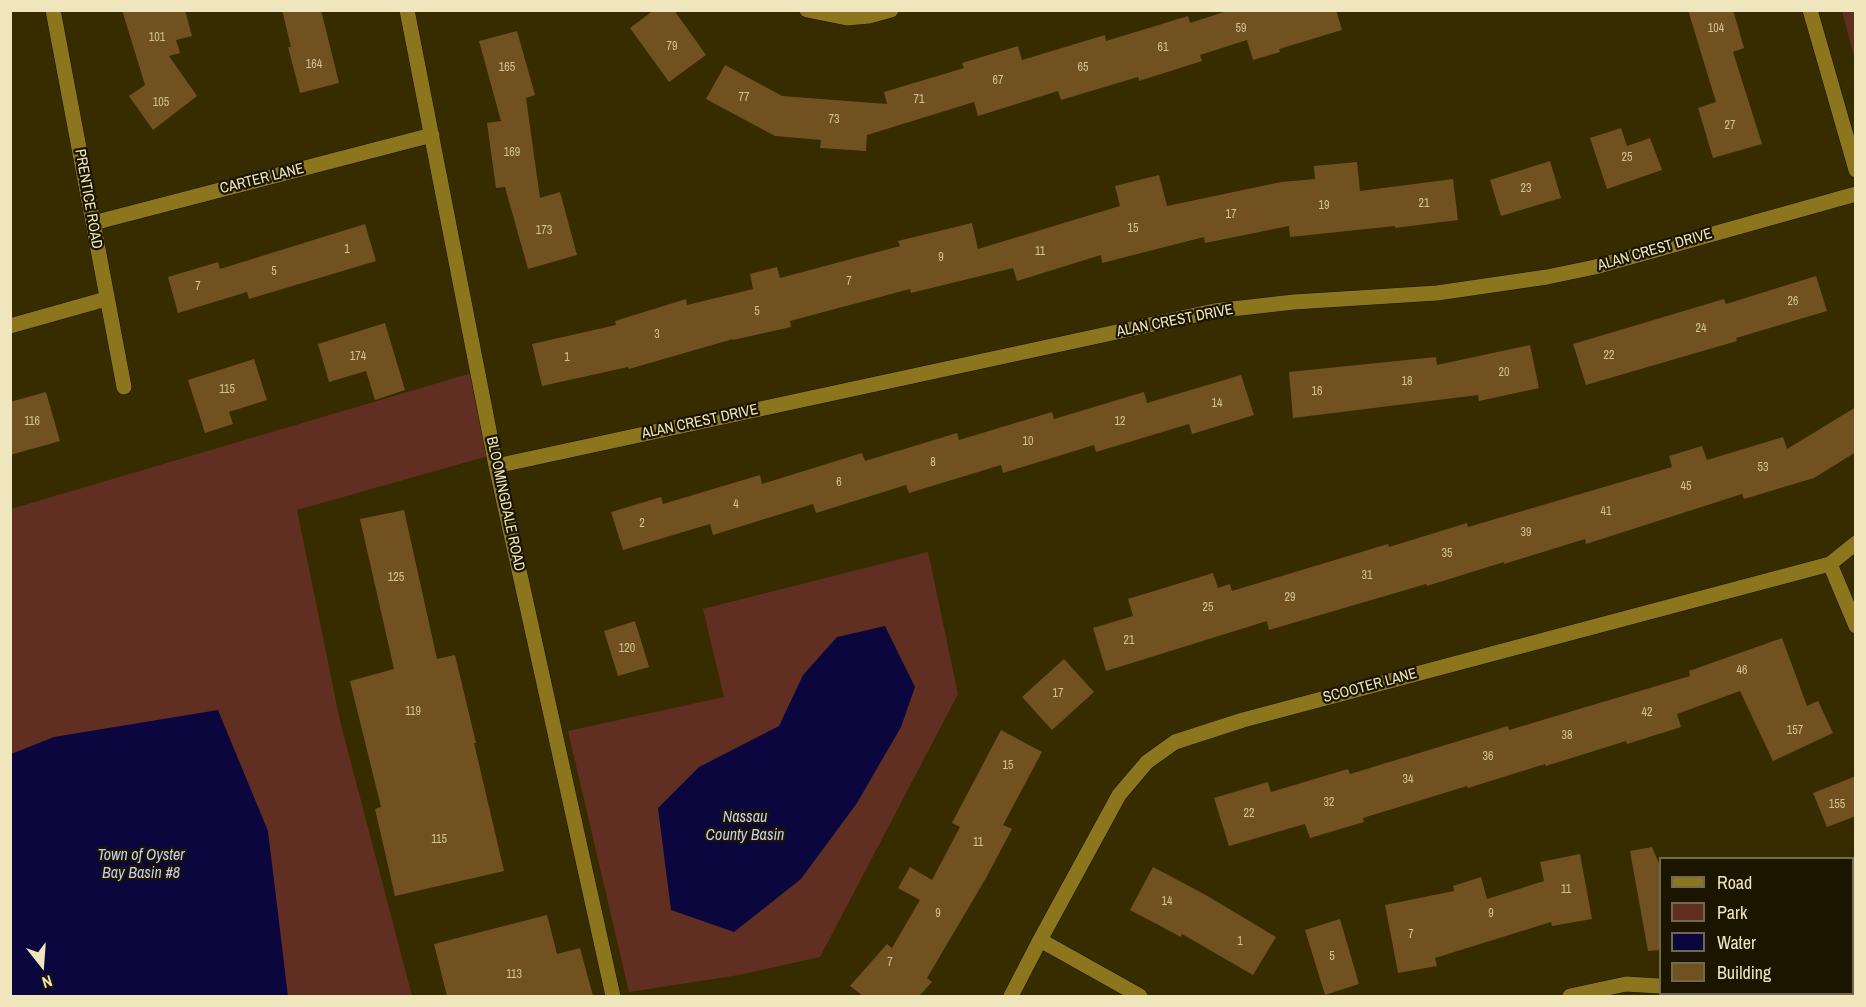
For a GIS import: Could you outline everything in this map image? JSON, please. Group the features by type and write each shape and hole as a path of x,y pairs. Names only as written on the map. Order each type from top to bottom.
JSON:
{"street":[{"name":"PRENTICE ROAD","path":"53,10 124,387"},
{"name":"BLOOMINGDALE ROAD","path":"407,10 496,466 613,996"},
{"path":"807,10 847,18 869,16 891,10"},
{"path":"1809,10 1856,170"},
{"name":"CARTER LANE","path":"93,223 432,135"},
{"name":"ALAN CREST DRIVE","path":"496,466 1214,311 1294,302 1437,293 1547,277 1595,267 1856,194"},
{"path":"10,326 106,299"},
{"name":"SCOOTER LANE","path":"1011,996 1119,795 1147,762 1175,742 1254,717 1830,564 1856,543"},
{"path":"1830,564 1856,626"},
{"path":"1040,940 1140,996"},
{"path":"1570,996 1626,984 1659,986"}],"green space":[{"path":"1842,11 1855,11 1855,60"},
{"path":"482,370 499,453 297,510 340,721 412,996 11,996 11,509"},
{"path":"928,552 958,694 820,957 739,975 629,992 568,731 724,697 703,609"}],"water":[{"name":"Nassau County Basin","path":"885,626 915,687 901,727 857,803 801,879 734,932 671,910 658,808 699,767 779,726 803,675 837,637"},
{"name":"Town of Oyster Bay Basin #8","path":"218,710 268,831 288,996 11,996 11,754 54,737"}],"building":[{"path":"122,10 185,10 192,36 176,40 180,53 169,56 197,96 153,130 129,96 145,85"},
{"path":"282,10 321,10 339,83 300,93 288,47 291,47"},
{"path":"654,10 674,10 706,55 669,82 630,28"},
{"path":"1230,10 1336,10 1342,30 1279,49 1280,52 1253,60 1247,40 1200,55 1202,61 1139,81 1138,77 1061,100 1058,91 978,116 974,102 867,135 866,151 820,148 821,140 775,136 706,99 725,65 782,96 887,104 884,92 964,68 962,63 1018,46 1022,60 1105,35 1106,41 1188,16 1190,23"},
{"path":"1688,10 1733,10 1744,48 1733,52 1762,144 1713,158 1698,108 1716,102"},
{"path":"517,31 535,95 526,98 540,198 560,192 577,255 528,269 505,187 496,188 487,123 501,121 479,41"},
{"path":"1621,128 1627,146 1650,138 1662,170 1607,189 1590,138"},
{"path":"1550,161 1561,198 1501,216 1490,180"},
{"path":"1357,162 1360,191 1453,179 1458,220 1290,237 1289,226 1205,243 1204,237 1102,263 1101,255 1017,281 1013,268 911,293 910,289 790,321 791,327 733,339 629,369 628,367 542,386 532,344 616,325 615,321 686,299 687,305 753,289 750,274 777,267 780,278 900,246 898,241 972,223 978,249 1120,206 1115,186 1159,175 1167,206 1281,182 1315,179 1314,166"},
{"path":"365,224 376,261 249,299 247,292 178,313 168,277 218,262 220,269"},
{"path":"1816,276 1827,311 1736,338 1737,341 1586,385 1573,344 1724,299 1726,304"},
{"path":"385,323 405,390 375,400 366,371 329,382 318,344"},
{"path":"1530,345 1539,388 1479,401 1478,395 1293,418 1289,372 1436,357 1437,365"},
{"path":"254,359 267,400 229,412 233,424 205,433 188,380"},
{"path":"1241,375 1254,415 1192,434 1189,424 1096,452 1094,445 1003,473 1001,465 909,493 906,485 816,513 813,504 713,535 710,524 623,550 611,512 661,497 663,504 760,475 762,484 862,453 865,461 957,433 959,440 1052,412 1054,419 1144,392 1147,403"},
{"path":"46,392 60,441 10,455 10,402"},
{"path":"1856,407 1856,452 1814,478 1744,499 1742,494 1586,544 1585,539 1269,630 1267,621 1106,671 1093,628 1133,616 1128,599 1213,573 1218,588 1230,584 1232,591 1388,544 1389,547 1467,523 1468,527 1672,467 1669,456 1702,446 1707,460 1783,437 1787,449"},
{"path":"404,510 437,659 455,655 504,871 395,896 375,809 381,807 350,681 394,669 360,519"},
{"path":"635,621 649,667 618,676 604,631"},
{"path":"1782,638 1807,706 1818,701 1833,733 1773,761 1740,691 1677,714 1681,727 1627,744 1626,741 1546,766 1545,764 1468,788 1467,786 1363,818 1364,822 1310,838 1305,824 1229,846 1214,798 1268,782 1271,792 1348,769 1350,774 1508,726 1509,730 1690,676 1689,671"},
{"path":"1064,659 1094,692 1052,730 1022,697"},
{"path":"1001,730 1042,752 1003,825 1012,829 927,978 932,982 919,996 863,996 850,986 887,944 892,948 920,900 898,888 910,867 932,880 960,827 952,823"},
{"path":"1856,776 1856,816 1827,827 1813,793"},
{"path":"1652,847 1659,864 1659,950 1648,951 1630,851"},
{"path":"1580,854 1592,919 1552,926 1551,922 1435,958 1437,966 1398,973 1385,905 1454,891 1453,886 1481,877 1487,899 1544,881 1540,862"},
{"path":"1153,867 1276,937 1253,975 1182,934 1181,937 1130,910"},
{"path":"547,915 557,954 580,948 593,996 447,996 434,944"},
{"path":"1340,919 1359,984 1325,995 1305,930"}]}
